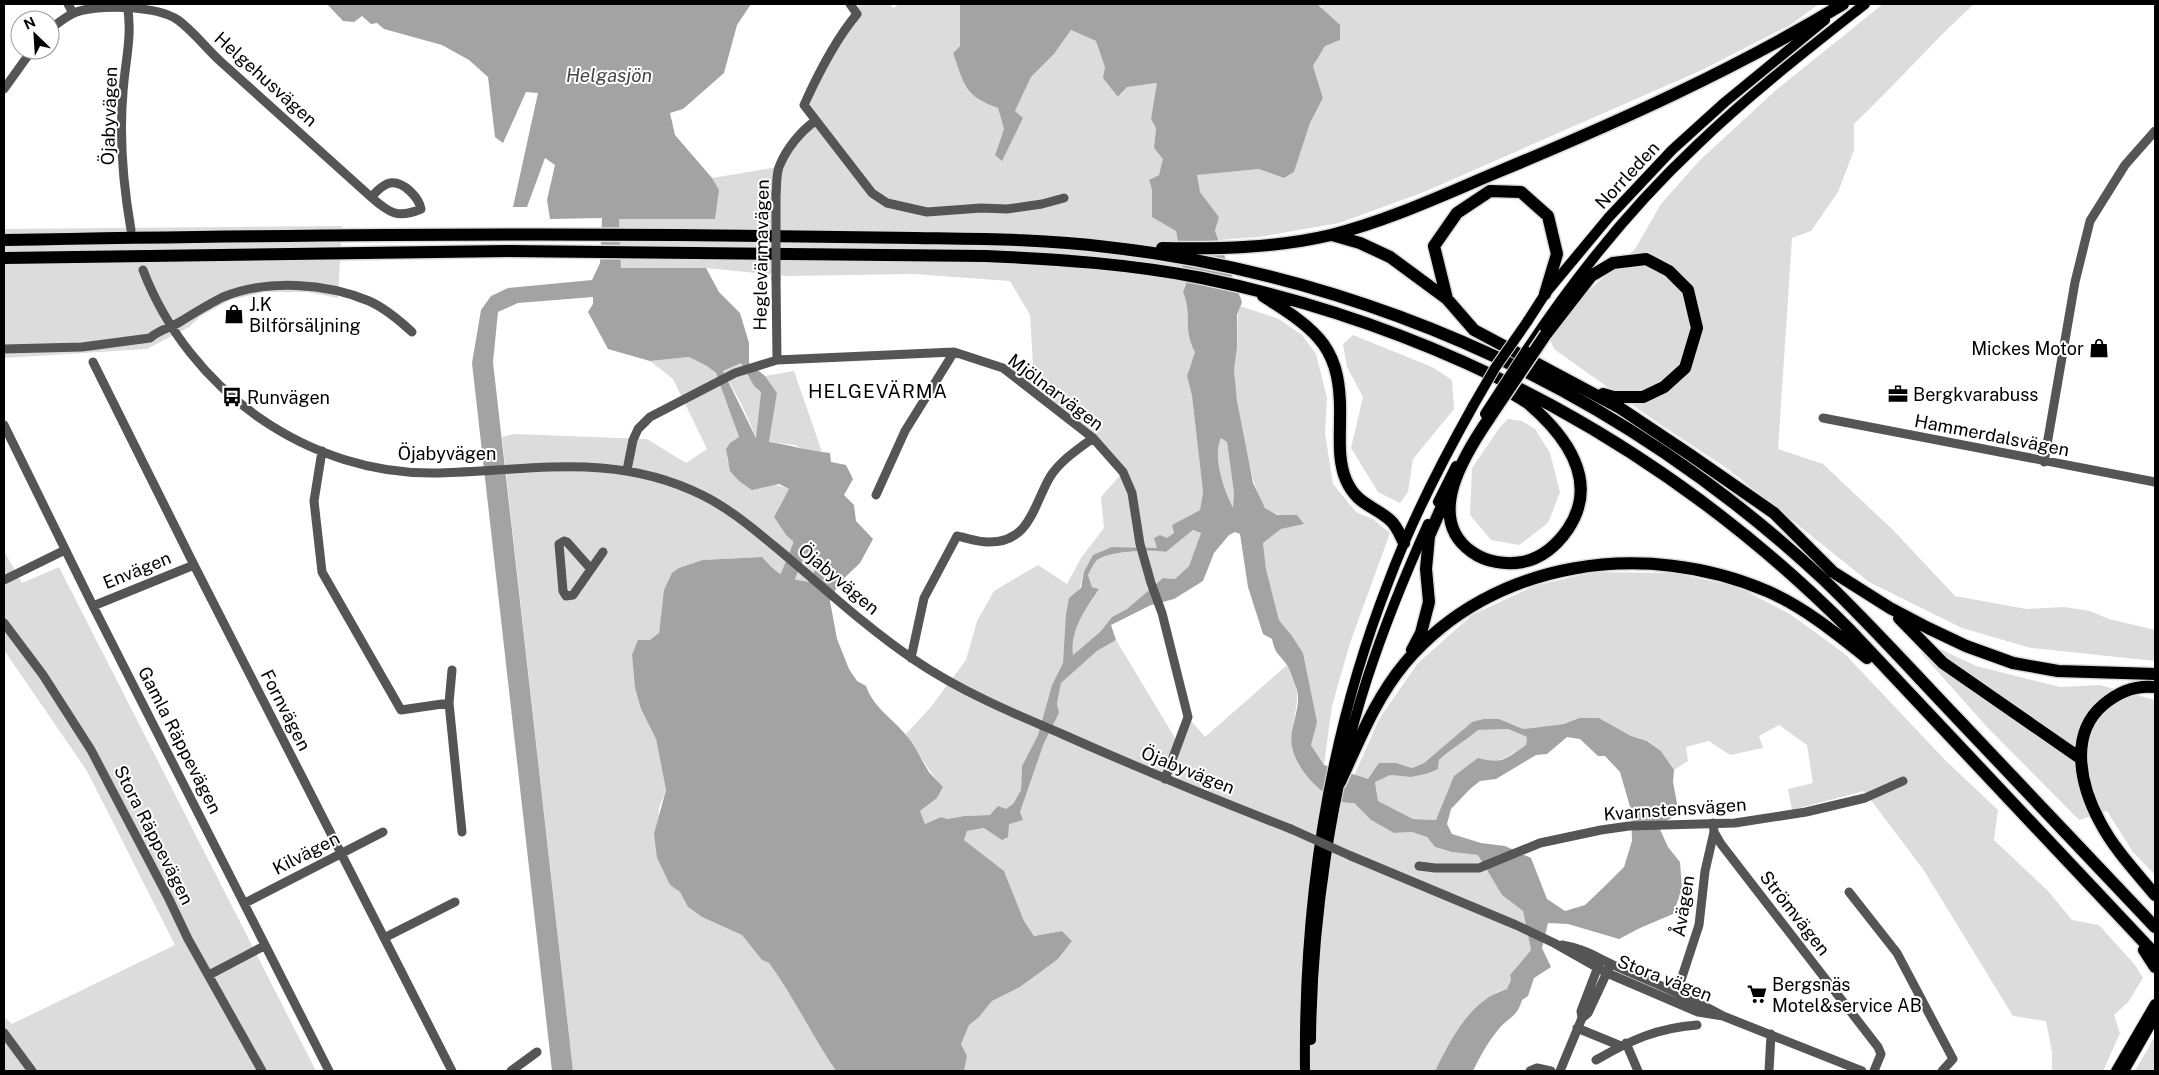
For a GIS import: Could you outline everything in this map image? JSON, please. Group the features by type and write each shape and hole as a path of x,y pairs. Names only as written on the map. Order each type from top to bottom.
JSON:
{"highway":[{"path":"4,240 263,236 628,234 984,239 1059,242 1165,251 1270,246 1331,235 1398,214 1522,162 1661,101 1747,59 1844,4"},
{"path":"1446,299 1434,246 1457,213 1490,191 1521,192 1548,216 1557,254 1545,294"},
{"path":"1331,235 1360,243 1390,257 1446,299 1474,330 1620,408 1774,513 1833,572 1890,608 1951,639 2013,663 2058,671 2155,674"},
{"path":"1165,251 1320,290 1390,312 1445,334 1556,387 1652,444 1715,488 1798,556 1884,640 2155,928"},
{"path":"4,258 262,253 596,252 985,256 1056,259 1162,271 1246,288 1316,306 1383,328 1482,369 1557,408 1620,444 1727,519 1814,594 2127,922 2155,954"},
{"path":"1545,330 1592,276 1613,263 1646,259 1669,271 1688,290 1697,328 1685,368 1664,387 1643,397 1614,397 1581,387"},
{"path":"1246,288 1300,320 1329,351 1338,374 1340,388 1340,451 1347,482 1363,503 1395,525 1404,543"},
{"path":"1405,663 1421,633 1429,602 1426,570 1429,536 1457,472 1488,415 1545,330 1568,290"},
{"path":"1457,472 1449,510 1450,521 1459,540 1478,556 1499,562 1523,562 1546,552 1556,544 1571,524 1579,500 1579,471 1570,449 1562,438 1528,403 1508,391 1482,369"},
{"path":"1340,782 1343,762 1379,699 1405,663 1419,648 1451,621 1488,597 1507,588 1551,573 1573,568 1606,563 1650,562 1701,569 1724,575 1770,592 1827,627 1910,694"},
{"path":"1890,608 1942,663 2080,758"},
{"path":"2155,687 2132,688 2116,694 2096,711 2082,739 2080,758 2090,800 2100,823 2128,863 2155,896"},
{"path":"2127,922 2155,967"}],"main road":[{"name":"Norrleden","path":"1343,762 1358,669 1388,583 1435,476 1495,368 1545,294 1609,217 1678,144 1768,65 1844,4"},
{"name":"Norrleden","path":"1568,290 1632,212 1692,150 1740,107 1866,4"},
{"path":"1488,415 1526,351 1545,330"},
{"path":"1305,1071 1304,1026 1308,934 1314,874 1331,803 1367,679 1390,617 1417,548 1457,472"},
{"path":"1311,1071 1311,1025 1317,934 1331,803 1340,782"},
{"path":"2116,1071 2155,1004"},
{"path":"2124,1071 2155,1018"}],"street":[{"path":"60,22 73,13 68,4"},
{"path":"850,4 857,14 814,82 804,105 872,194 887,203 926,212 981,208 1007,209 1022,205 1042,204 1064,198"},
{"name":"Helgehusvägen","path":"73,13 127,5 161,12 178,20 371,198 388,213 409,214 421,209 420,201 402,185 390,183 371,198"},
{"name":"Öjabyvägen","path":"127,5 131,32 123,91 121,135 124,189 131,230"},
{"path":"5,85 24,60"},
{"name":"Heglevärmavägen","path":"777,360 776,194 779,167 795,140 815,121"},
{"path":"2044,462 2075,282 2090,221 2125,165 2155,130"},
{"name":"Öjabyvägen","path":"143,270 171,328 194,360 241,405 274,428 322,451 361,464 397,470 438,473 579,465 628,470 681,486 703,495 752,528 911,658 970,694 1164,779 1291,829 1599,963"},
{"path":"4,349 82,348 150,338 154,334 171,328 224,297 285,284 332,289 369,301 394,316 412,332"},
{"path":"876,494 905,431 954,352"},
{"name":"Mjölnarvägen","path":"628,470 633,440 643,423 660,411 730,376 777,360 954,352 1003,368 1093,438 1123,472 1132,493 1140,544 1151,583 1162,612 1188,717 1164,779"},
{"name":"Fornvägen","path":"93,362 194,565 452,1071"},
{"name":"Hammerdalsvägen","path":"1823,418 2155,482"},
{"name":"Gamla Räppevägen","path":"4,425 93,606 245,903 264,946 329,1071"},
{"path":"911,658 924,598 957,536 988,542 1009,539 1024,529 1051,477 1068,457 1093,438"},
{"path":"322,451 314,501 322,572 401,710 450,702"},
{"path":"590,568 567,542 564,541 559,544 563,591 566,596 573,595 590,568 603,552"},
{"path":"4,580 65,550"},
{"name":"Envägen","path":"93,606 194,565"},
{"name":"Stora Räppevägen","path":"4,623 43,675 91,750 208,975 262,1071"},
{"path":"452,670 450,702 462,832"},
{"name":"Kvarnstensvägen","path":"1419,866 1479,868 1540,843 1628,826 1659,825 1713,828 1806,812 1865,798 1903,781"},
{"name":"Åvägen","path":"1680,983 1699,925 1705,871 1713,828"},
{"name":"Strömvägen","path":"1713,828 1878,1047 1881,1054 1874,1071"},
{"name":"Kilvägen","path":"245,903 383,832"},
{"path":"1849,892 1897,954 1953,1059 1942,1071"},
{"path":"384,938 454,902"},
{"path":"208,975 264,946"},
{"path":"1582,1018 1581,1011 1599,963"},
{"name":"Stora vägen","path":"1599,963 1702,1004 1723,1016 1862,1071"},
{"path":"1560,1071 1577,1028 1582,1018 1588,1013 1609,968"},
{"path":"1596,1060 1623,1045 1660,1030 1698,1025"},
{"path":"1577,1028 1623,1045 1638,1071"},
{"path":"4,1033 32,1071"},
{"path":"1769,1071 1771,1034"},
{"path":"511,1071 537,1052"},
{"path":"1530,1071 1537,1068 1551,1071"}],"shaded area":[{"path":"859,4 889,4 894,8 899,4 960,4 960,46 953,53 967,87 979,99 998,108 1004,129 995,154 1031,77 1054,54 1071,30 1096,41 1119,97 1127,87 1158,83 1151,119 1156,127 1154,148 1164,159 1159,175 1149,180 1152,190 1152,216 1176,231 1186,284 1183,292 1186,300 1189,336 1195,352 1187,376 1192,396 1203,492 1200,510 1172,525 1174,533 1157,548 1112,547 1084,572 1065,644 1063,663 1052,685 1038,735 1022,766 1021,790 1013,804 1006,810 990,815 948,819 941,817 925,824 920,811 937,798 943,787 906,734 930,708 966,660 977,621 994,591 1038,565 1067,584 1081,558 1104,528 1101,497 1123,472 1093,438 1003,368 1033,363 1030,315 1010,281 914,274 786,276 706,268 621,268 619,219 715,219 718,190 712,178 779,167 815,121 804,105 857,14"},
{"path":"1317,4 1819,4 1790,25 1702,70 1424,192 1339,223 1259,237 1219,240 1215,231 1219,217 1200,192 1196,175 1259,169 1284,178 1294,172 1310,123 1323,98 1313,66 1325,46 1322,8"},
{"path":"1883,4 1974,4 1854,124 1854,150 1838,192 1811,231 1792,238 1778,449 1823,464 1893,530 1955,596 2026,609 2064,607 2090,611 2109,619 2155,630 2155,661 2031,648 1962,628 1869,582 1728,469 1658,423 1554,349 1549,337 1575,303 1635,249 1661,204 1700,160 1776,90"},
{"path":"342,226 338,298 307,292 265,292 230,300 201,316 189,327 147,349 4,358 4,229"},
{"path":"1240,306 1279,319 1302,335 1316,354 1327,398 1325,433 1333,484 1356,512 1373,519 1390,533 1350,643 1332,706 1324,765 1311,745 1316,722 1303,653 1279,620 1266,569 1263,543 1281,529 1304,524 1297,515 1280,515 1268,510 1260,498 1254,482 1244,442 1235,382 1234,367"},
{"path":"1353,335 1432,367 1452,380 1454,409 1413,459 1408,492 1400,503 1378,492 1351,448 1363,397 1347,367 1343,344"},
{"path":"689,357 704,364 713,371 722,387 739,437 729,447 727,452 731,469 739,481 772,484 789,489 774,517 786,535 818,564 809,582 783,575 762,557 703,560 663,599 659,633 632,655 635,688 641,709 656,739 666,790 659,808 657,858 670,885 680,892 688,907 702,917 742,935 762,960 769,963 787,989 836,1071 573,1071 502,437 514,434 647,439 686,463 707,449 673,379 650,361"},
{"path":"741,363 754,386 761,392 757,439 741,403 723,371"},
{"path":"794,371 822,452 806,451 795,445 769,442 777,393 765,376"},
{"path":"1508,419 1522,421 1535,429 1550,453 1560,492 1548,523 1519,545 1491,540 1470,515 1472,468 1500,427"},
{"path":"1221,438 1227,442 1234,493 1233,510 1218,465 1218,446"},
{"path":"1193,530 1201,533 1189,566 1175,579 1163,578 1127,609 1112,617 1100,632 1073,655 1076,629 1099,590 1092,587 1088,575 1096,561 1118,553 1140,551 1166,552"},
{"path":"4,551 22,583 59,567 316,1071 4,1071 4,1017 12,1024 175,945 87,771 4,650"},
{"path":"1594,572 1675,573 1738,587 1790,614 1845,654 1945,760 1998,810 1994,840 2048,891 2072,920 2099,925 2135,965 2143,978 2128,1002 2114,1015 2120,1033 2103,1071 2052,1071 2052,1053 2046,1021 2013,1016 1923,869 1864,791 1792,810 1788,789 1813,783 1807,745 1779,725 1759,736 1763,748 1730,755 1709,741 1686,747 1688,761 1674,770 1661,751 1648,741 1631,736 1599,718 1579,718 1564,724 1523,729 1499,719 1472,722 1424,763 1412,768 1396,763 1368,779 1354,776 1379,719 1418,663 1472,615 1534,586"},
{"path":"1917,638 1976,666 2060,687 2100,685 2155,700 2155,875 2133,852 2107,811 2079,820 1987,727 1923,655"},
{"path":"1116,640 1178,743 1188,717 1205,737 1287,665 1297,690 1291,741 1292,747 1300,767 1315,785 1334,799 1354,803 1371,820 1394,833 1412,832 1427,837 1435,847 1452,852 1479,855 1502,895 1523,911 1531,950 1510,975 1511,980 1507,989 1497,992 1445,1051 1435,1071 964,1071 967,1056 961,1044 969,1025 979,1017 992,1001 1020,987 1058,959 1072,941 1062,931 1034,936 1024,921 1004,871 964,840 967,831 1009,824 1020,812 1044,743 1059,713 1057,704 1061,683 1097,651"},
{"path":"1508,729 1527,737 1526,745 1505,758 1454,776 1437,820 1413,819 1378,801 1375,781 1390,775 1411,777 1438,769 1439,760 1478,730"},
{"path":"2155,1036 2155,1071 2135,1071"}],"water":[{"name":"Helgasjön","path":"327,4 751,4 737,25 724,73 683,109 670,113 675,135 712,178 719,190 715,219 619,219 621,268 706,268 719,292 740,313 749,343 749,363 765,376 777,393 769,442 830,453 831,462 846,465 853,479 844,495 854,505 856,521 873,539 860,563 839,583 830,601 837,639 849,669 857,681 866,686 878,707 910,739 929,772 943,787 937,798 920,811 925,824 941,817 948,819 990,815 998,806 1006,809 1013,804 1021,790 1022,766 1038,735 1052,685 1063,663 1066,614 1069,598 1081,588 1084,572 1093,555 1112,547 1157,548 1154,538 1160,535 1167,538 1174,533 1172,525 1200,510 1203,492 1192,396 1187,376 1195,352 1189,336 1186,300 1183,292 1186,284 1176,231 1152,217 1152,190 1149,180 1159,175 1163,159 1154,148 1156,128 1151,119 1157,83 1127,87 1118,97 1103,78 1105,67 1096,41 1071,30 1054,54 1031,77 1015,111 1023,118 1002,161 995,155 1004,129 998,108 978,99 967,88 953,53 960,46 960,4 1317,4 1340,25 1340,40 1325,46 1313,66 1323,98 1310,123 1294,172 1284,178 1259,169 1197,175 1200,192 1219,217 1215,231 1242,302 1237,315 1237,347 1234,370 1237,401 1253,483 1265,508 1277,515 1297,515 1304,524 1281,529 1263,543 1266,569 1279,620 1303,653 1317,722 1311,745 1324,765 1368,779 1379,763 1396,763 1412,768 1424,763 1472,722 1484,719 1499,719 1523,729 1564,724 1579,718 1599,718 1631,736 1647,741 1661,751 1674,770 1673,782 1679,814 1658,825 1668,847 1680,862 1682,889 1673,914 1619,939 1568,924 1548,923 1542,948 1551,967 1534,978 1528,996 1522,1000 1515,1014 1494,1035 1473,1071 1435,1071 1463,1022 1482,1002 1494,994 1507,989 1511,980 1510,975 1531,950 1523,911 1502,895 1478,855 1452,852 1435,847 1427,837 1412,832 1394,833 1371,820 1354,803 1334,799 1324,793 1300,767 1295,757 1291,740 1298,704 1297,690 1288,668 1276,651 1272,639 1263,634 1248,587 1240,534 1235,532 1229,535 1214,553 1203,581 1174,599 1151,605 1111,625 1116,640 1097,651 1061,683 1057,704 1059,713 1044,743 1020,812 1023,820 1009,824 1008,837 1002,840 984,828 967,831 964,840 1004,871 1024,921 1034,936 1062,931 1072,941 1058,959 1020,987 992,1001 979,1017 969,1025 961,1044 967,1056 964,1071 836,1071 787,989 769,963 762,960 742,935 702,917 688,907 680,892 670,885 657,858 654,834 666,790 656,739 641,709 635,688 632,655 638,640 650,640 659,633 664,590 672,573 679,568 703,560 762,557 782,575 809,582 818,564 786,535 774,517 789,489 779,484 752,490 739,481 730,471 726,449 730,443 739,437 716,373 707,366 689,357 650,361 608,349 588,312 593,304 593,297 518,303 498,312 493,362 573,1071 552,1071 472,363 481,310 491,296 508,288 592,280 600,263 602,218 550,219 547,200 555,165 545,158 527,207 513,207 538,93 526,92 503,143 495,137 488,77 469,60 442,45 384,29 377,23 371,24 362,16 354,22 343,21","holes":["741,363 754,386 761,392 756,438 723,371","1221,438 1227,442 1234,493 1233,508 1220,473 1218,464","1193,530 1201,533 1189,566 1175,579 1163,578 1127,609 1112,617 1100,632 1073,655 1076,628 1099,589 1092,587 1088,575 1096,561 1119,553 1140,551 1166,552","1508,729 1527,737 1526,745 1509,757 1493,761 1478,758 1454,776 1436,820 1413,819 1378,801 1375,782 1390,775 1411,777 1429,773 1438,769 1439,760 1478,730","1567,737 1580,739 1598,756 1605,756 1620,772 1631,810 1632,841 1624,867 1585,905 1565,911 1547,899 1531,858 1505,846 1481,843 1452,834 1447,824 1451,809 1480,781 1496,779 1536,755 1547,754"]}],"waterway":[{"path":"780,596 807,529"}],"tunnel":[{"path":"132,235 143,270"}],"place":[{"name":"J.K Bilförsäljning","path":"234,314"},
{"name":"Mickes Motor","path":"2099,348"},
{"name":"Bergkvarabuss","path":"1898,394"},
{"name":"Runvägen","path":"232,397"},
{"name":"Bergsnäs Motel&service AB","path":"1757,994"}],"district":[{"name":"HELGEVÄRMA","path":"878,391"}]}
